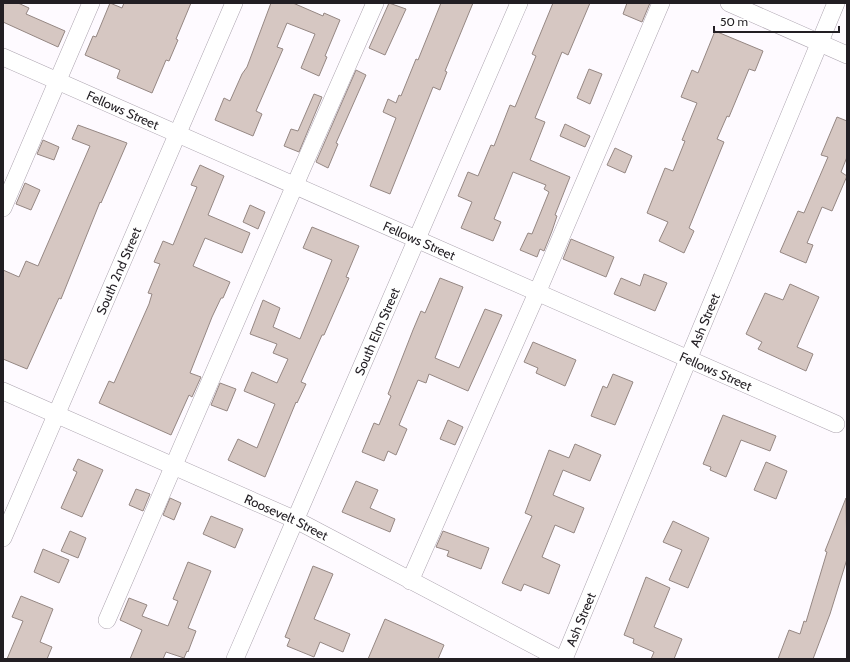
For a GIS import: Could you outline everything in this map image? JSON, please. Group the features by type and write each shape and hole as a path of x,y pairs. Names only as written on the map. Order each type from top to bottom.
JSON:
{"street":[{"path":"3,208 91,3"},
{"name":"South 2nd Street","path":"3,538 234,3"},
{"path":"107,620 294,185 375,3"},
{"name":"South Elm Street","path":"234,659 296,520 519,3"},
{"path":"410,581 537,293 661,3"},
{"path":"729,3 847,55"},
{"name":"Ash Street","path":"564,659 836,3"},
{"name":"Fellows Street","path":"3,58 836,424"},
{"name":"Roosevelt Street","path":"3,391 296,520 560,659"}],"building":[{"path":"3,3 18,3 29,8 26,14 65,31 58,47 3,22"},
{"path":"110,3 122,8 124,3 191,3 176,39 178,40 169,61 166,60 152,93 117,78 120,70 85,55 93,36 96,37"},
{"path":"271,3 293,3 323,16 324,13 340,20 325,56 327,57 319,76 301,68 315,34 287,23 277,47 283,49 256,111 262,114 253,136 215,120 224,98 230,101 242,74 247,67"},
{"path":"389,3 406,9 385,55 369,48"},
{"path":"441,3 473,3 445,71 447,72 440,90 433,87 390,194 370,186 396,118 383,112 388,99 396,103 399,95 401,96 416,59 418,60"},
{"path":"553,3 590,3 568,55 562,52 535,118 545,122 530,160 570,177 555,215 557,216 544,251 540,249 537,257 520,250 528,233 532,234 549,192 544,189 546,185 513,172 494,219 501,222 493,241 461,228 472,202 458,196 468,172 478,176 491,145 494,146 510,105 515,107 536,56 532,54"},
{"path":"627,3 650,3 642,22 623,14"},
{"path":"715,31 763,51 755,71 749,69 729,117 727,116 717,139 724,142 689,228 694,231 684,253 659,241 668,222 647,213 665,168 673,171 685,141 682,140 697,103 681,97 692,70 698,73"},
{"path":"589,69 602,74 590,104 577,98"},
{"path":"356,70 366,75 336,143 338,144 328,168 316,162"},
{"path":"314,94 322,97 299,152 284,146 291,129 298,131"},
{"path":"837,117 847,121 847,157 841,172 847,176 832,211 822,207 807,243 813,245 806,263 780,252 798,211 804,213 828,157 821,155"},
{"path":"565,124 590,136 585,147 560,136"},
{"path":"78,125 127,143 101,203 100,202 61,299 59,298 27,369 3,359 3,270 19,277 26,261 38,266 90,146 72,139"},
{"path":"43,140 59,147 54,160 37,154"},
{"path":"615,148 632,156 625,173 607,165"},
{"path":"200,165 224,176 208,215 250,233 242,253 205,238 193,266 230,282 212,317 190,373 201,377 192,397 189,395 171,435 99,403 109,381 114,383 149,304 152,294 148,293 160,264 154,262 163,241 173,245 197,187 191,185"},
{"path":"25,183 40,190 31,210 16,204"},
{"path":"250,205 265,212 258,229 243,222"},
{"path":"312,227 359,246 346,277 349,278 301,382 306,384 297,403 296,402 265,477 228,460 238,439 257,448 275,404 244,391 252,372 277,383 288,359 273,353 277,344 250,334 263,300 280,308 273,327 300,339 332,260 303,248"},
{"path":"571,239 614,257 606,277 563,259"},
{"path":"644,274 667,283 655,311 614,294 621,278 640,286"},
{"path":"440,278 463,287 435,358 459,368 485,309 502,315 468,391 429,374 426,383 418,380 399,425 407,429 396,455 388,451 384,461 362,452 374,423 379,425 391,396 388,394 413,330 421,311 425,313"},
{"path":"790,284 819,297 797,347 813,354 806,371 758,349 762,342 746,334 765,293 783,300"},
{"path":"533,342 576,360 565,386 536,373 538,368 524,362"},
{"path":"613,374 633,382 615,425 591,416 603,386 607,388"},
{"path":"220,383 236,389 227,411 211,405"},
{"path":"723,415 776,436 770,451 741,440 726,477 710,470 711,467 703,464"},
{"path":"448,420 463,427 455,445 440,439"},
{"path":"575,444 601,455 590,481 563,470 553,495 584,508 574,533 555,525 542,557 560,565 549,594 524,584 521,591 502,583 532,516 525,513 549,450 569,458"},
{"path":"78,459 103,470 82,517 61,508 77,472 73,470"},
{"path":"766,462 787,471 776,499 754,490"},
{"path":"356,481 378,490 370,508 395,519 390,532 342,512"},
{"path":"136,489 150,494 143,511 129,505"},
{"path":"170,498 181,503 174,520 163,515"},
{"path":"846,498 847,559 830,614 813,659 778,659 789,630 800,634 804,621 806,622 827,552 825,551"},
{"path":"211,516 243,529 235,548 203,534"},
{"path":"673,521 709,538 688,588 669,580 682,550 663,542"},
{"path":"70,531 86,538 78,558 61,551"},
{"path":"443,531 489,548 481,569 447,556 449,551 436,547"},
{"path":"43,549 69,560 59,583 34,572"},
{"path":"188,562 211,571 188,628 196,631 188,652 187,651 184,658 166,652 163,659 130,659 142,630 120,620 129,598 147,605 142,616 168,626 178,601 173,599"},
{"path":"313,566 333,574 314,619 350,634 343,652 320,642 314,657 287,646 290,639 285,637"},
{"path":"646,577 670,588 654,627 682,639 674,659 651,659 654,652 633,643 634,639 624,635"},
{"path":"21,596 53,609 40,642 52,647 47,659 7,659 23,621 12,617"},
{"path":"385,619 444,645 438,659 368,659"}]}
